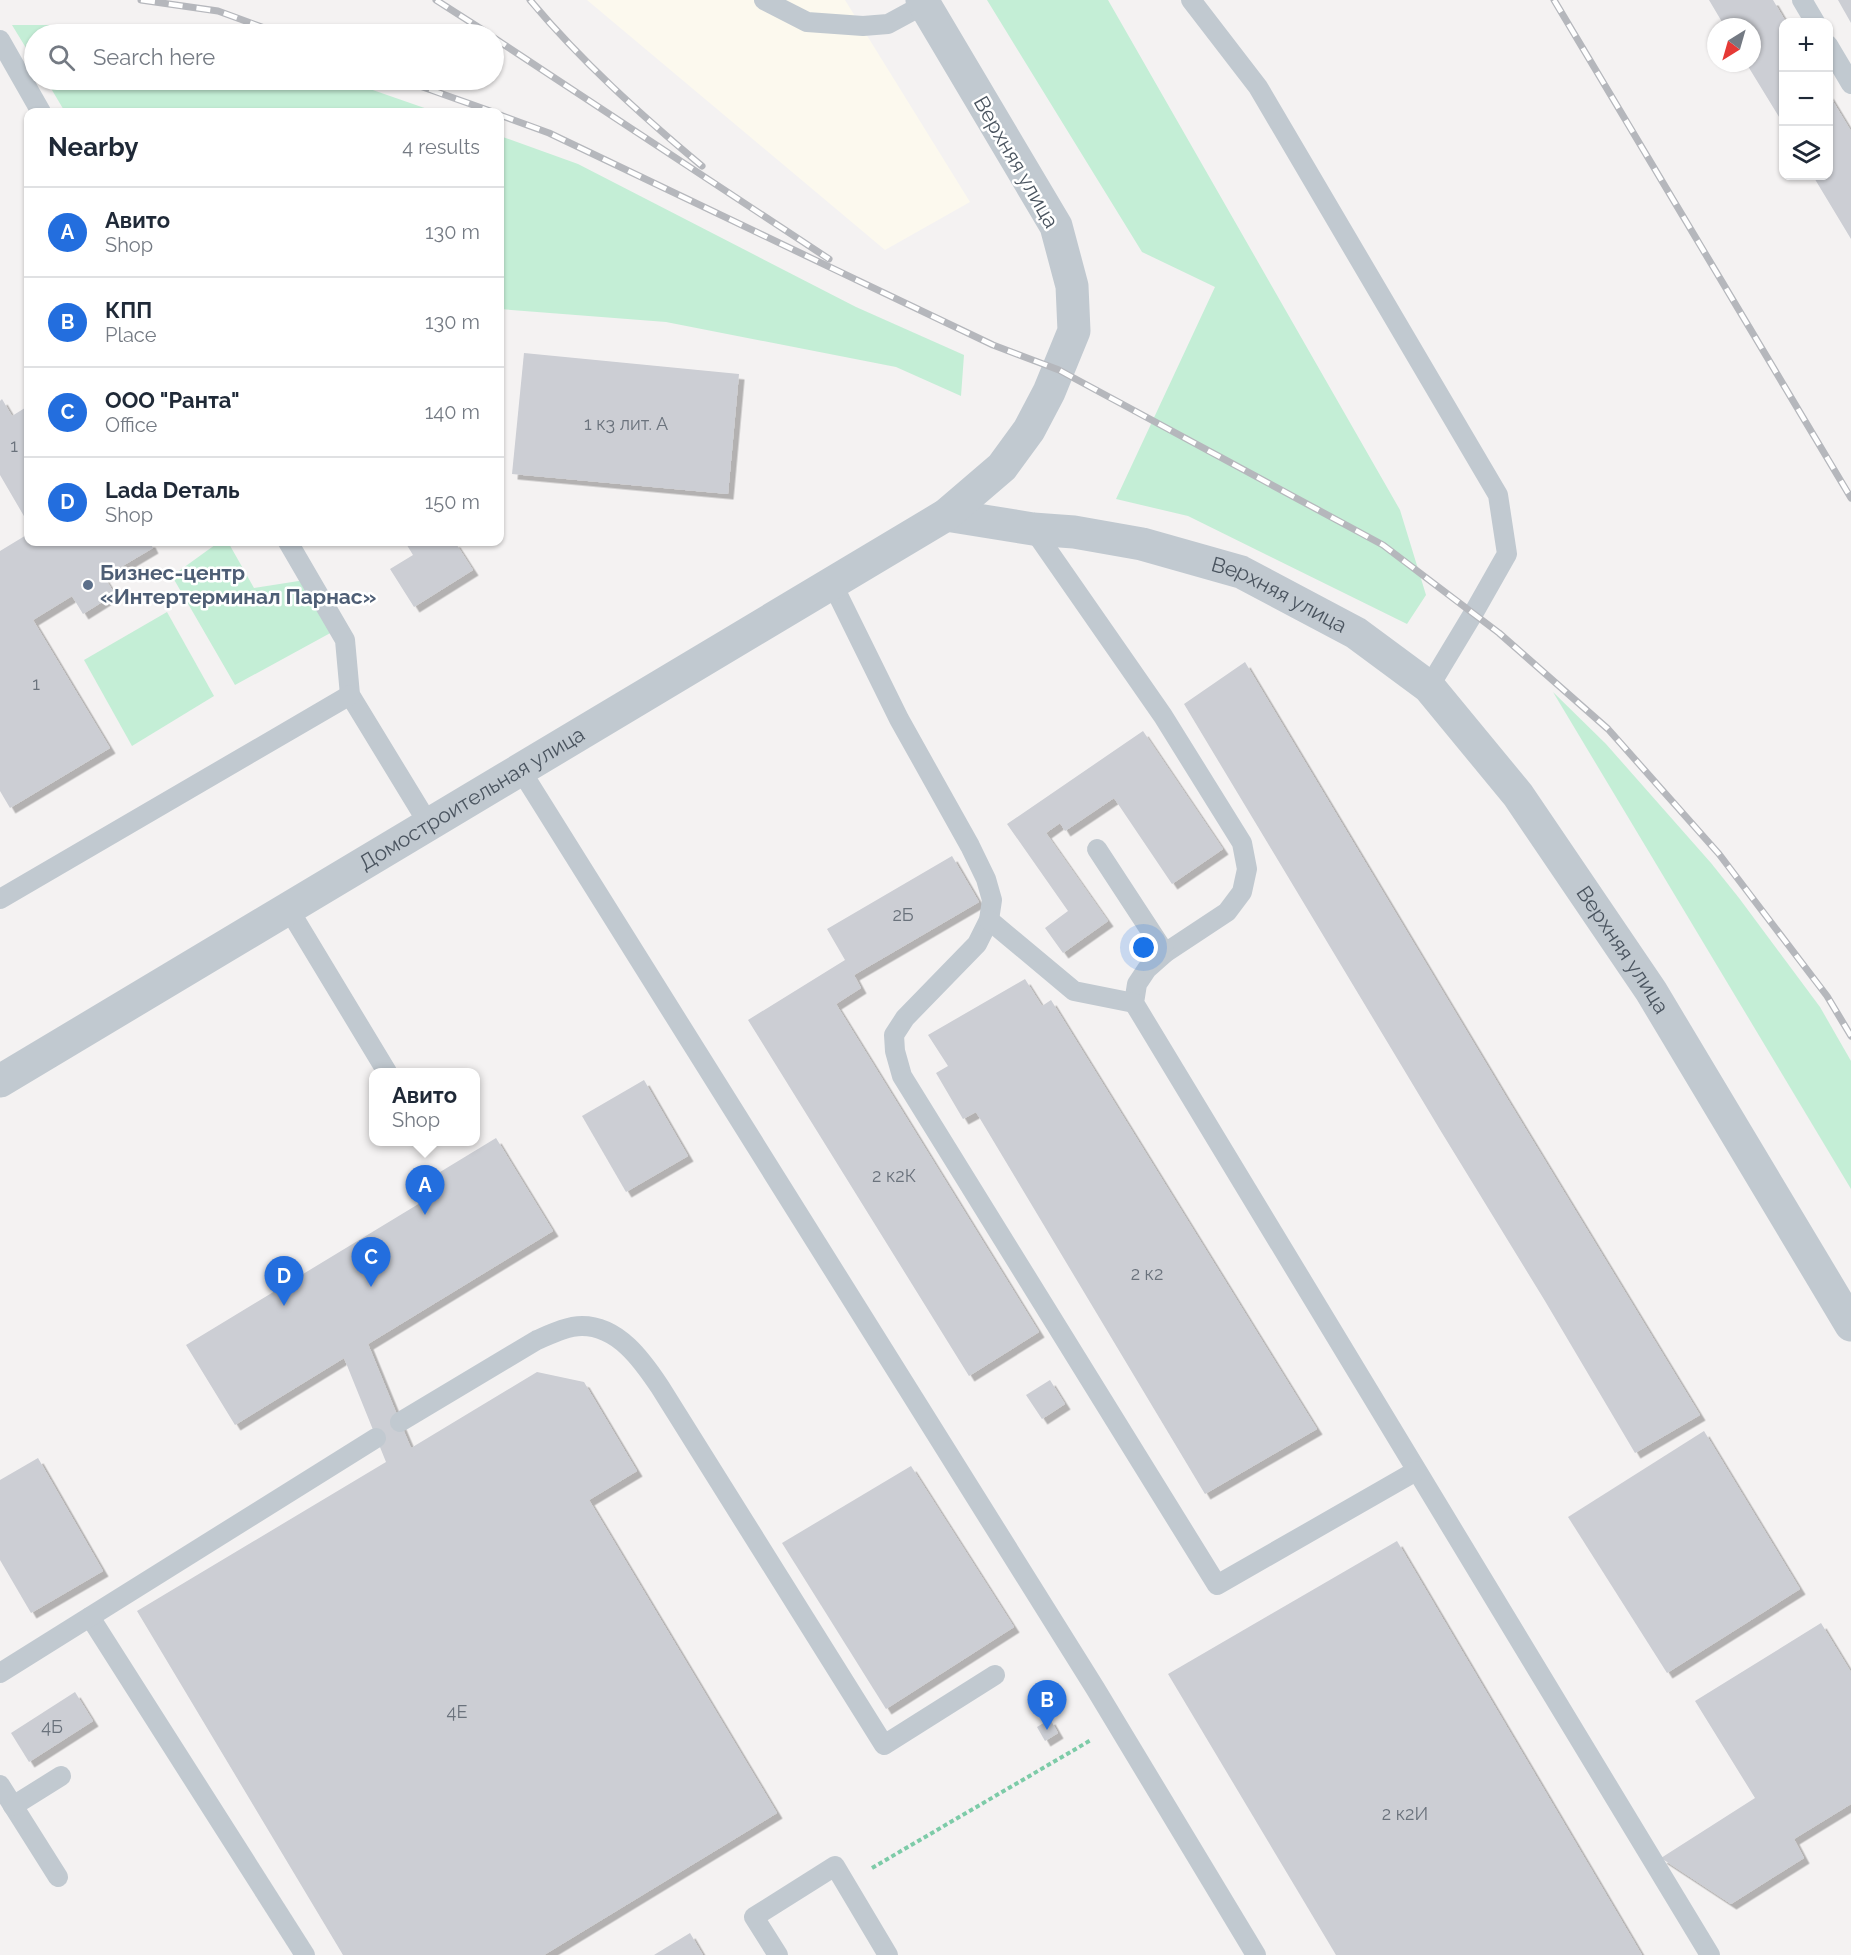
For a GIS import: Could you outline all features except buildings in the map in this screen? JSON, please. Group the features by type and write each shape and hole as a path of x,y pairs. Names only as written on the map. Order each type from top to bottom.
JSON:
{"street":[{"name":"Верхняя улица","path":"923,2 1056,226 1072,286 1074,332 1049,392 1029,430 1002,467 946,515"},
{"name":"Верхняя улица","path":"946,515 1074,532 1143,544 1241,572 1356,633 1429,687 1518,795 1651,991 1851,1325"},
{"name":"Домостроительная улица","path":"0,1081 946,515"}],"lane":[{"path":"764,0 807,22 863,26 888,24 923,2"},
{"path":"1191,0 1258,87 1498,495 1507,554 1429,687"},
{"path":"1802,0 1813,18"},
{"path":"0,40 24,82"},
{"path":"1833,53 1851,84"},
{"path":"28,90 39,108"},
{"path":"1033,528 1163,716 1242,843 1248,869 1242,892 1227,912 1165,953 1147,969 1137,984 1134,1003 1710,1955"},
{"path":"290,546 345,640 350,695 429,823"},
{"path":"832,583 899,719 974,854 986,879 992,900 989,920 977,944 905,1018 894,1035 895,1052 902,1076 1217,1585 1416,1471"},
{"path":"0,899 350,695"},
{"path":"520,769 1117,1724 1256,1955"},
{"path":"1097,849 1165,953"},
{"path":"288,908 385,1068"},
{"path":"989,920 1074,991 1134,1003"},
{"path":"400,1422 547,1335 581,1326 603,1330 623,1342 643,1362 660,1387 884,1745 995,1675"},
{"path":"0,1673 376,1438"},
{"path":"90,1617 304,1955"},
{"path":"14,1806 61,1776"},
{"path":"0,1785 58,1877"},
{"path":"778,1955 754,1917 835,1866 888,1955"}],"path":[{"path":"846,1884 1117,1724"}],"shaded area":[{"path":"587,0 845,0 970,202 885,250"}],"green space":[{"path":"987,0 1108,0 1400,510 1426,595 1407,624 1188,516 1116,499 1215,287 1142,252"},
{"path":"12,25 24,25 24,45"},
{"path":"52,90 373,90 424,108 63,108"},
{"path":"504,137 578,164 856,307 964,355 961,396 896,367 666,322 504,309"},
{"path":"213,546 230,546 254,588 305,580 334,631 235,685 172,576"},
{"path":"167,612 214,696 132,746 84,660"},
{"path":"1553,692 1606,744 1711,863 1820,1007 1851,1061 1851,1189"}],"railway":[{"path":"141,0 218,11 254,24"},
{"path":"436,0 473,24"},
{"path":"530,0 612,87 702,166"},
{"path":"1554,0 1851,498"},
{"path":"504,45 829,259"},
{"path":"431,90 482,108"},
{"path":"504,116 549,133 993,345 1059,370 1383,545 1499,633 1608,729 1719,854 1827,996 1851,1036"}],"place":[{"name":"Бизнес-центр «Интертерминал Парнас»","path":"88,585"},
{"name":"Авито","path":"425,1215"},
{"name":"ООО \"Ранта\"","path":"371,1287"},
{"name":"Lada Dеталь","path":"284,1306"},
{"name":"КПП","path":"1047,1730"}]}
